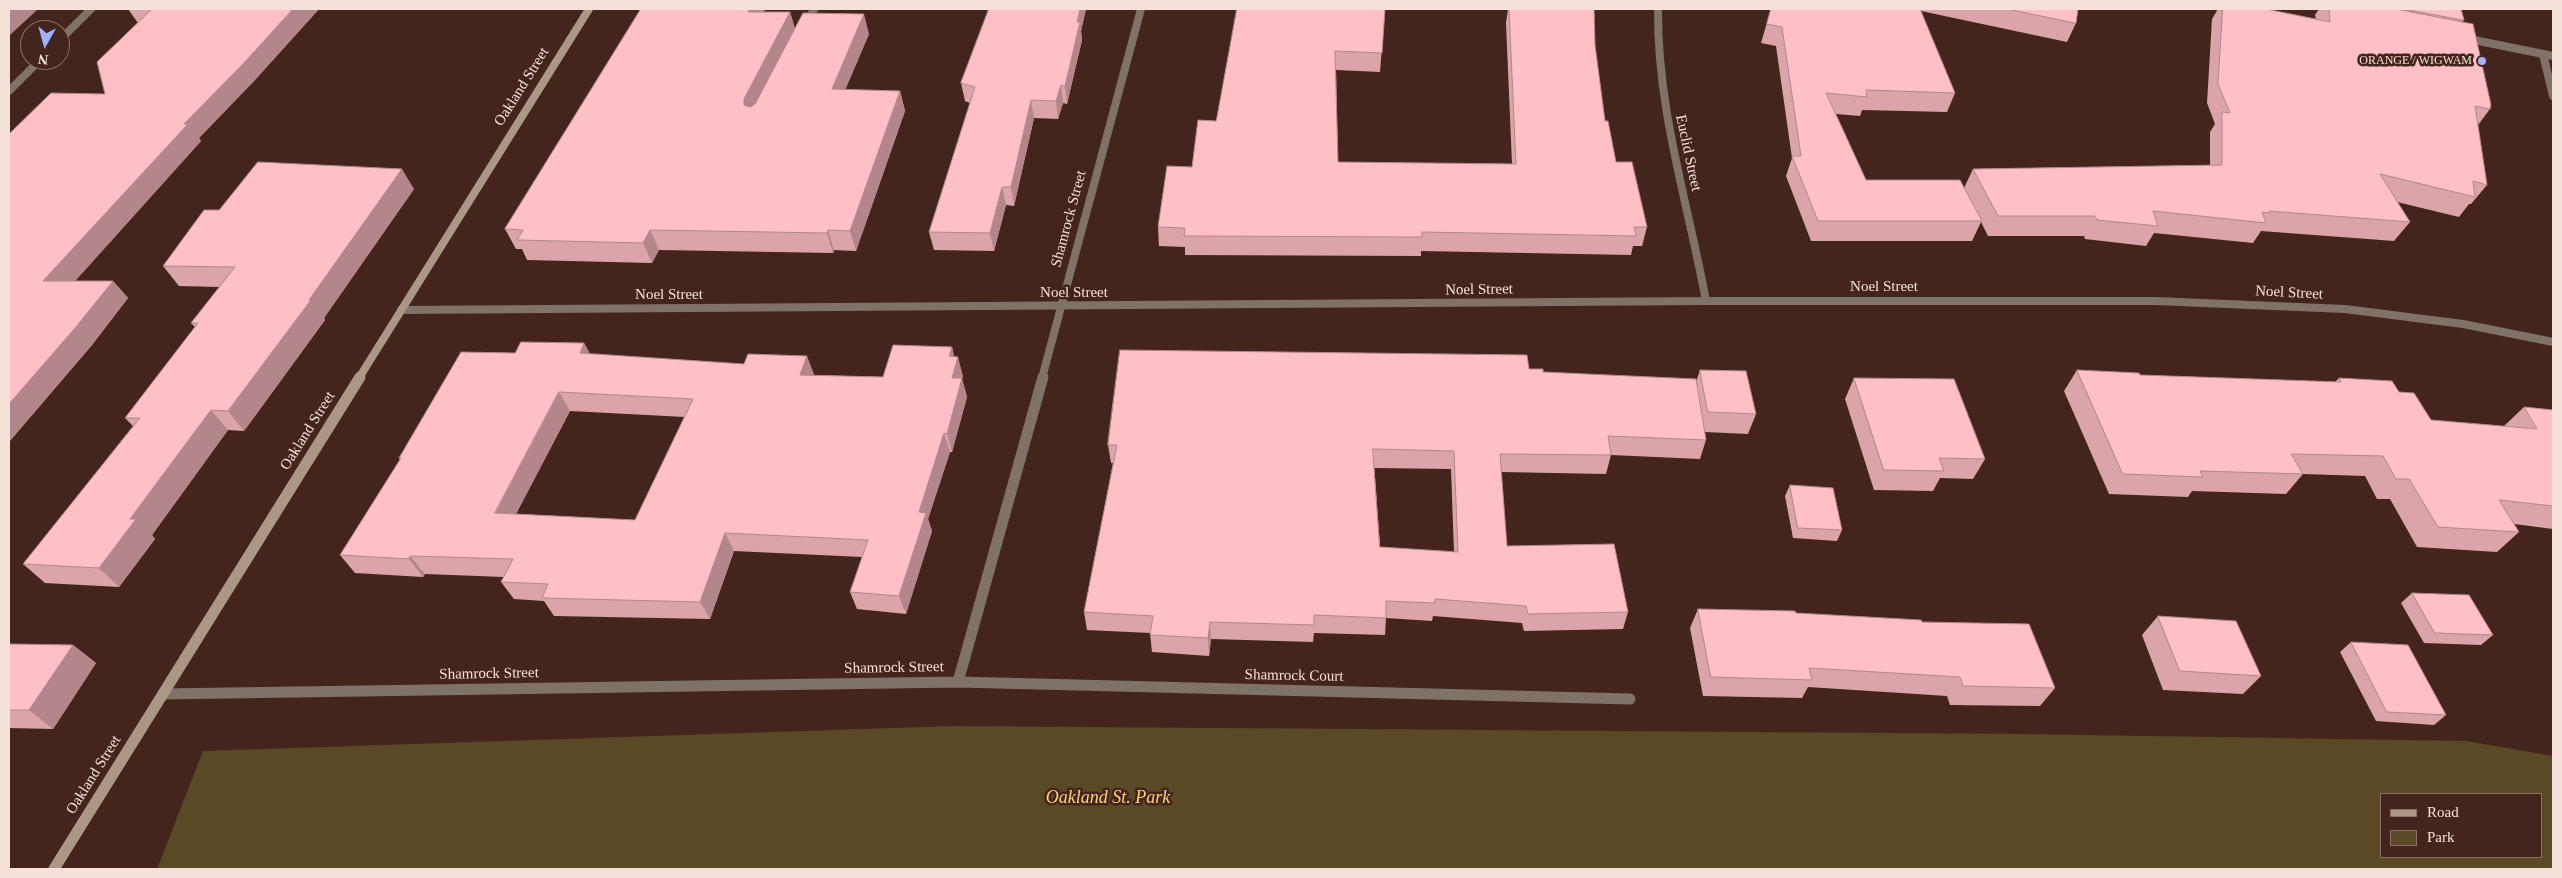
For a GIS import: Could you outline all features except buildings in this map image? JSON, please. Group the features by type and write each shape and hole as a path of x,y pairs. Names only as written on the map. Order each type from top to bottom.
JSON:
{"main road":[{"name":"Oakland Street","path":"54,869 589,9"}],"street":[{"path":"70,30 91,9"},
{"path":"801,35 814,9"},
{"name":"Shamrock Street","path":"162,694 958,682 1062,307 1141,9"},
{"name":"Euclid Street","path":"1658,9 1659,71 1667,125 1706,301"},
{"path":"2458,37 2553,56"},
{"path":"2543,54 2553,96"},
{"path":"9,91 30,70"},
{"name":"Noel Street","path":"401,310 1062,307 1706,301 2155,301 2281,305 2403,316 2463,324 2553,342"},
{"name":"Shamrock Court","path":"958,682 1630,699"}],"green space":[{"name":"Oakland St. Park","path":"953,726 2020,734 2466,741 2553,756 2553,869 157,869 203,751"}],"place":[{"name":"ORANGE / WIGWAM","path":"2482,61"}]}
